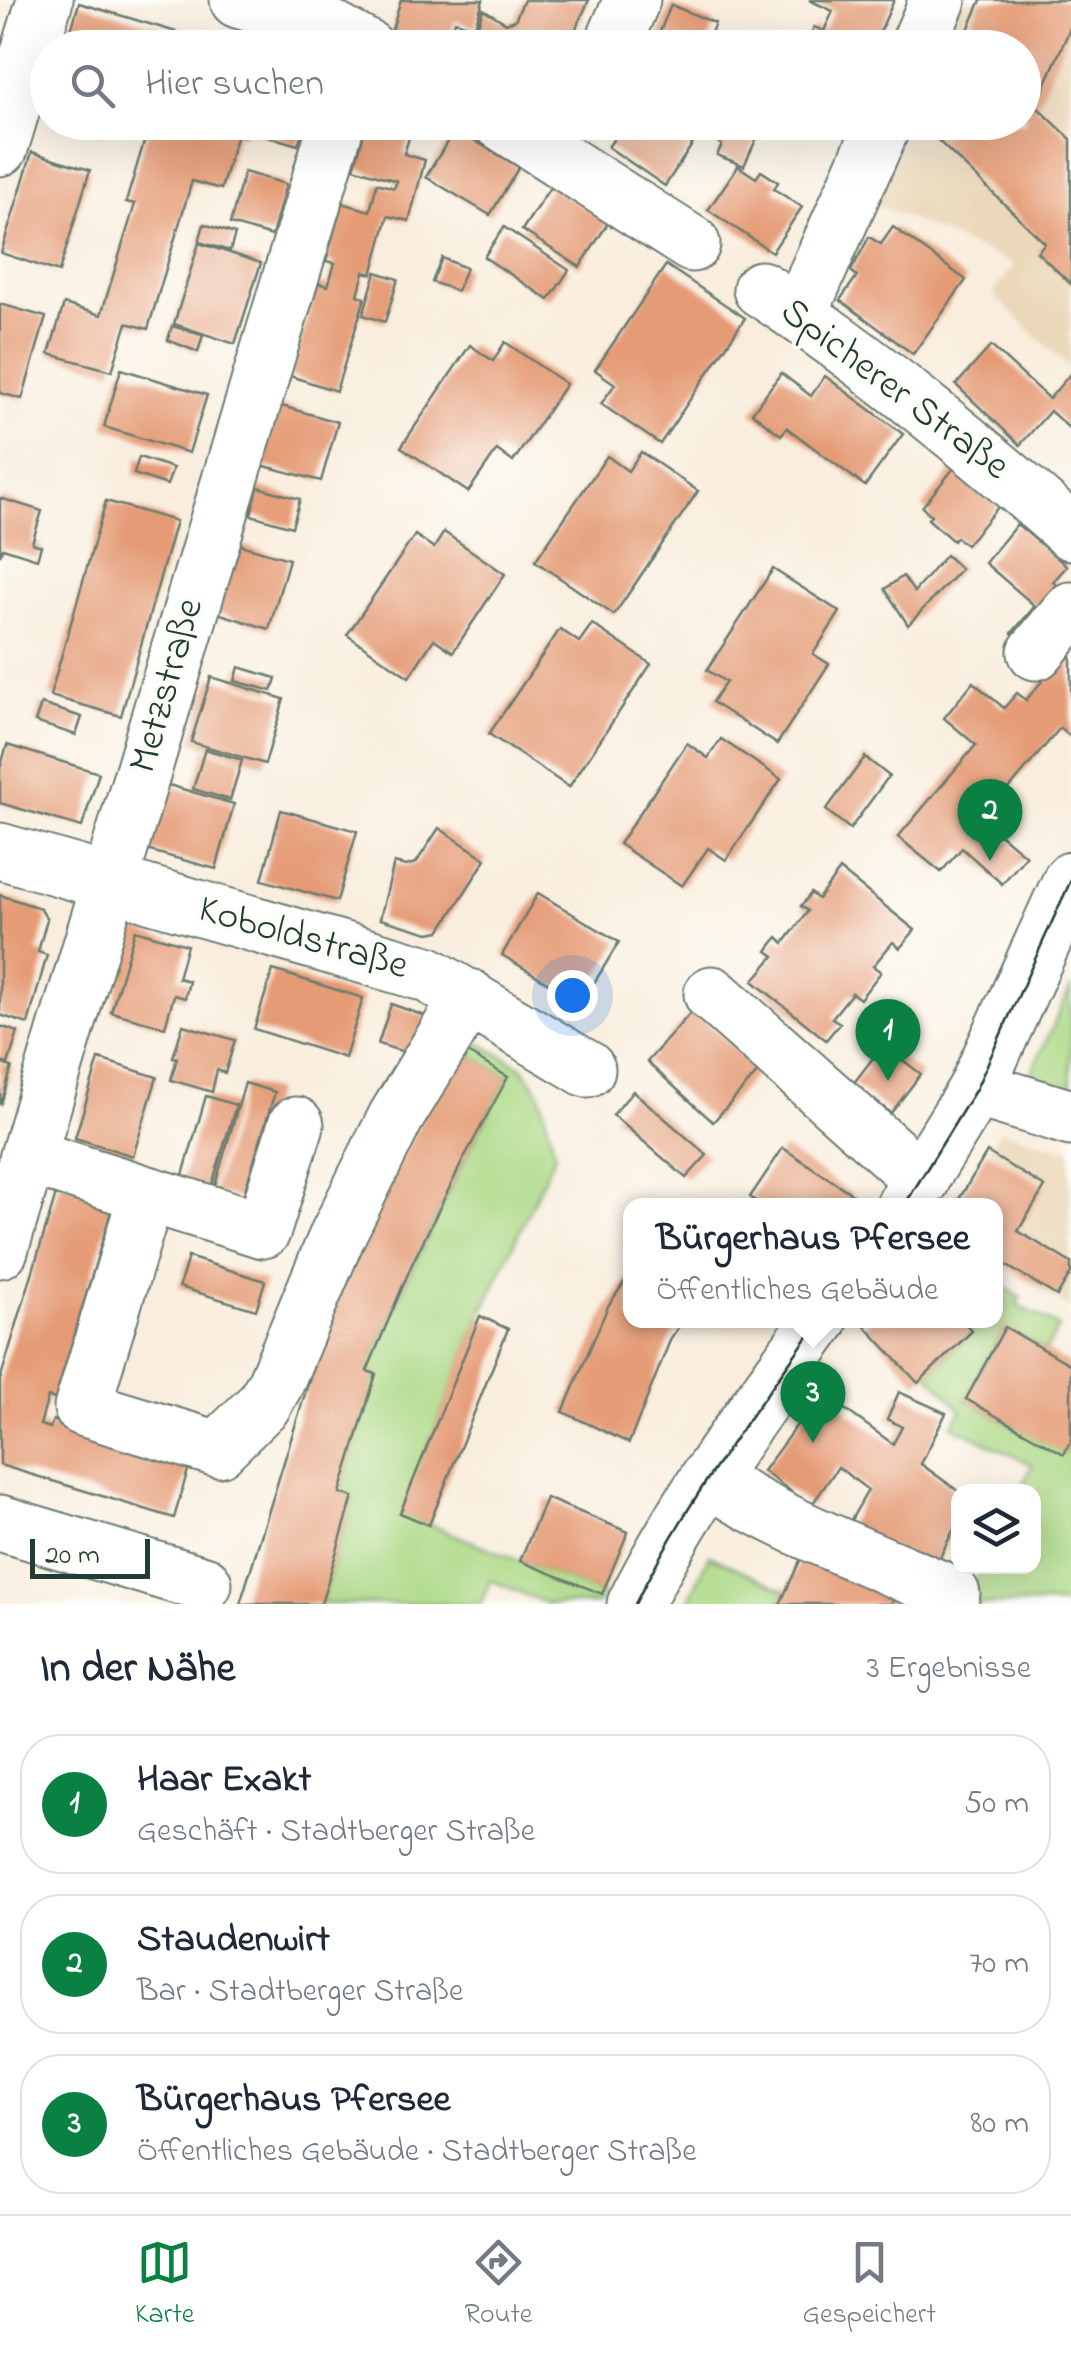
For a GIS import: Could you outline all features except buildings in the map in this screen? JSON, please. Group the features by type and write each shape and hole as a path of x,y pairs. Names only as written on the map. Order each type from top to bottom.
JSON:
{"street":[{"path":"36,30 45,0"},
{"path":"238,0 342,30"},
{"path":"620,30 632,0"},
{"path":"925,30 938,0"},
{"path":"0,148 30,49"},
{"name":"Metzstraße","path":"0,1250 332,140"},
{"path":"570,141 692,244"},
{"name":"Spicherer Straße","path":"876,156 780,302 1000,469 1071,532"},
{"path":"1036,652 1071,610"},
{"name":"Koboldstraße","path":"0,852 427,974 587,1069"},
{"path":"712,994 913,1193 976,1090 1071,880"},
{"path":"146,1196 82,1408 218,1449 276,1384 338,1234 396,1117 470,997"},
{"path":"976,1090 1071,1118"},
{"path":"29,1157 263,1230 296,1125"},
{"path":"635,1604 668,1538 814,1328"},
{"path":"708,1478 796,1526 952,1594"},
{"path":"0,1523 204,1584"}],"shaded area":[{"path":"960,0 1071,0 1071,370 992,294 1015,265 872,203 900,140 1041,140 1041,30 947,30"},
{"path":"1000,1130 1071,1150 1071,1309 1003,1267 1003,1198 960,1198"}],"green space":[{"path":"1071,987 1071,1100 1025,1087"},
{"path":"466,1036 522,1067 540,1093 555,1154 480,1317 401,1513 602,1594 598,1604 548,1604 490,1580 481,1604 321,1604 353,1497 340,1493 376,1374 367,1371 434,1222 508,1077 459,1048"},
{"path":"1003,1286 1020,1298 1017,1305 1059,1327 1046,1350 1004,1328 966,1399 1064,1453 1071,1441 1071,1604 964,1604 979,1574 1041,1574 1041,1484 1023,1484 1033,1465 952,1426 962,1411 928,1373 972,1332 968,1328 1003,1328"},
{"path":"709,1555 786,1591 780,1604 687,1604"}],"tram line":[{"path":"909,1198 976,1089 1071,880"},
{"path":"635,1604 698,1493 814,1328"}],"place":[{"name":"Staudenwirt","path":"990,861"},
{"name":"Haar Exakt","path":"888,1081"},
{"name":"Bürgerhaus Pfersee","path":"813,1443"}]}
